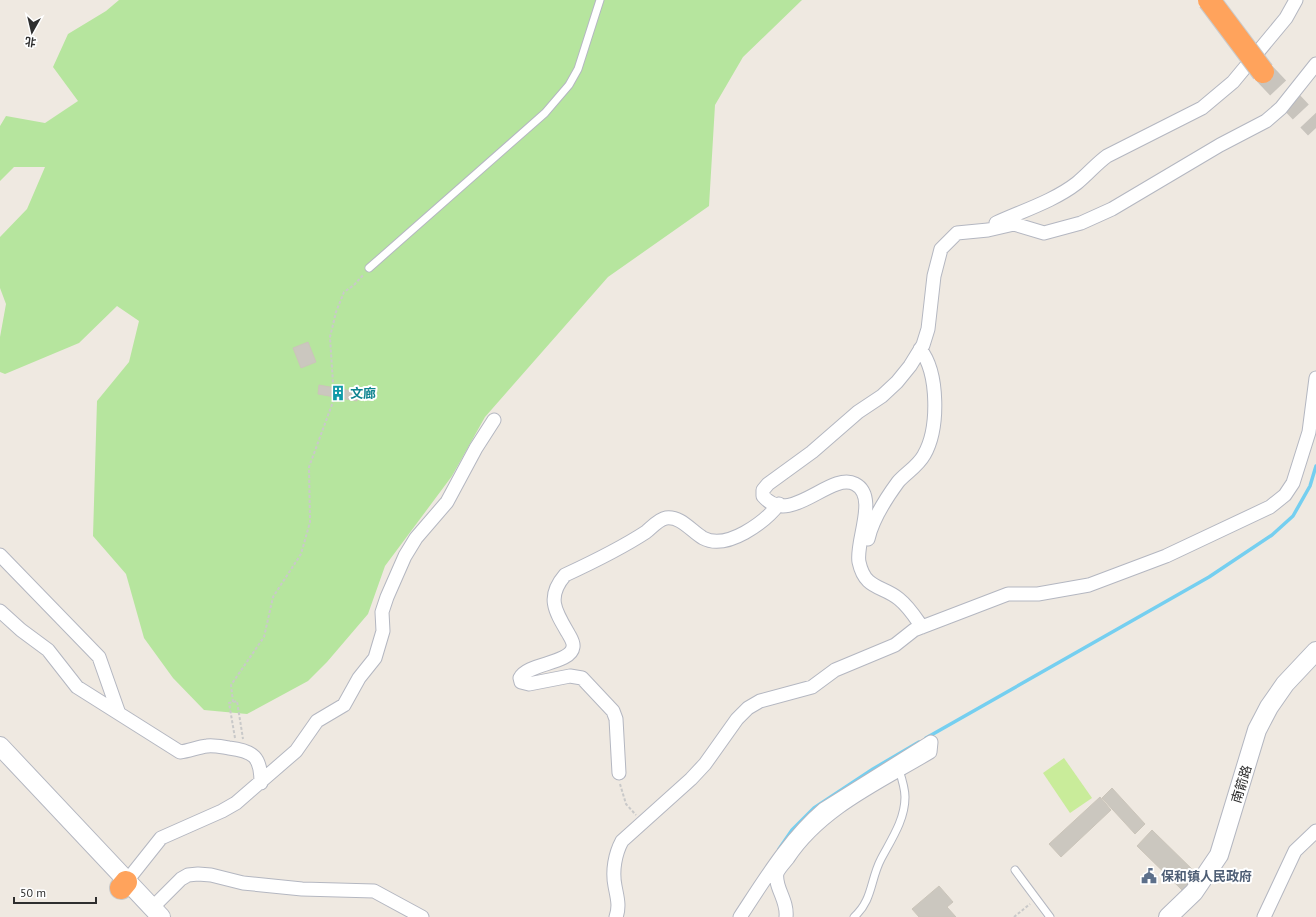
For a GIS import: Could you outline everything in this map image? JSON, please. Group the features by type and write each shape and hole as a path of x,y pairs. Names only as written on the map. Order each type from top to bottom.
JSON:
{"highway":[{"path":"1209,0 1263,72"}],"main road":[{"name":"南箭路","path":"1168,917 1194,892 1219,855 1257,730 1269,707 1285,684 1316,651"},
{"path":"0,746 61,808 123,885"},
{"path":"0,758 123,885 154,914"}],"street":[{"path":"972,232 1052,198 1077,183 1094,165 1108,156 1202,108 1233,82 1286,18 1296,0"},
{"path":"922,627 906,605 897,597 871,584 862,571 859,560 859,550 866,511 864,496 856,484 848,482 838,483 799,504 779,504 767,501 763,496 763,490 768,484 812,452 858,412 882,396 896,382 920,349 928,329 934,276 941,249 958,233 972,232 1014,224 1044,233 1081,223 1112,209 1220,145 1266,120 1281,108 1316,64"},
{"path":"859,560 865,551 871,526 898,483 923,456 930,442 935,404 933,384 925,355 920,349"},
{"path":"616,917 618,901 614,885 614,868 617,851 622,841 691,779 705,764 737,719 748,708 760,701 812,687 835,670 895,645 914,630 1008,594 1038,594 1089,585 1119,575 1166,556 1270,507 1285,495 1293,483 1309,432 1316,378"},
{"path":"123,885 161,838 222,811 236,803 261,783 296,751 317,721 344,705 359,678 375,658 382,631 382,612 387,596 405,556 416,538 448,502 476,448 494,420"},
{"path":"619,773 616,719 613,711 582,678 565,677 529,684 521,682 520,678 524,672 564,657 572,652 572,640 559,617 553,602 554,594 561,580 565,575 629,543 663,519 671,519 681,522 706,539 728,539 743,534 773,512 779,504"},
{"path":"0,555 99,657 118,712"},
{"path":"0,611 21,630 48,650 77,687 180,752 207,746 246,750 259,762 261,783"},
{"path":"740,917 786,850 810,821 824,809 931,742 930,752 828,815 793,850 777,873 778,888 785,901 786,917"},
{"path":"1264,917 1294,851 1316,830"},
{"path":"154,914 181,880 188,875 198,874 211,875 243,883 302,889 374,891 422,917"}],"lane":[{"path":"369,268 545,113 569,85 578,69 600,0"},
{"path":"854,917 863,909 867,901 880,860 899,824 905,798 899,770"},
{"path":"1015,870 1050,917"}],"path":[{"path":"233,702 231,685 264,637 273,597 301,554 310,522 309,466 334,399 330,337 336,312 344,292 354,285 369,268"},
{"path":"236,744 229,703 238,701 244,744"},
{"path":"619,773 620,786 626,804 643,823"},
{"path":"1014,917 1036,899"}],"green space":[{"path":"119,0 802,0 743,57 715,105 709,206 608,277 485,417 452,476 385,566 368,614 327,662 308,681 247,714 204,710 173,678 144,638 126,574 93,536 97,401 129,362 139,321 117,306 79,343 5,374 0,372 0,337 6,304 0,288 0,237 27,209 45,167 14,167 0,181 0,126 6,116 45,123 78,101 53,67 68,34 106,11"},
{"path":"1064,758 1092,798 1070,813 1043,773"}],"building":[{"path":"308,342 316,362 301,368 293,348"},
{"name":"文廊","path":"319,385 358,392 357,401 318,394"},
{"path":"1112,788 1145,824 1135,834 1102,798"},
{"path":"1100,797 1111,810 1061,857 1049,844"},
{"path":"1152,830 1198,875 1182,890 1137,846"},
{"path":"939,886 953,902 947,907 956,917 919,917 912,909"}],"waterway":[{"path":"926,738 1209,577 1272,535 1293,516 1310,486 1316,466"},
{"path":"779,849 792,830 814,808 873,769 919,742"}],"tunnel":[{"path":"1263,72 1316,128"}],"place":[{"name":"文廊","path":"338,393"},
{"name":"保和镇人民政府","path":"1149,876"}]}
